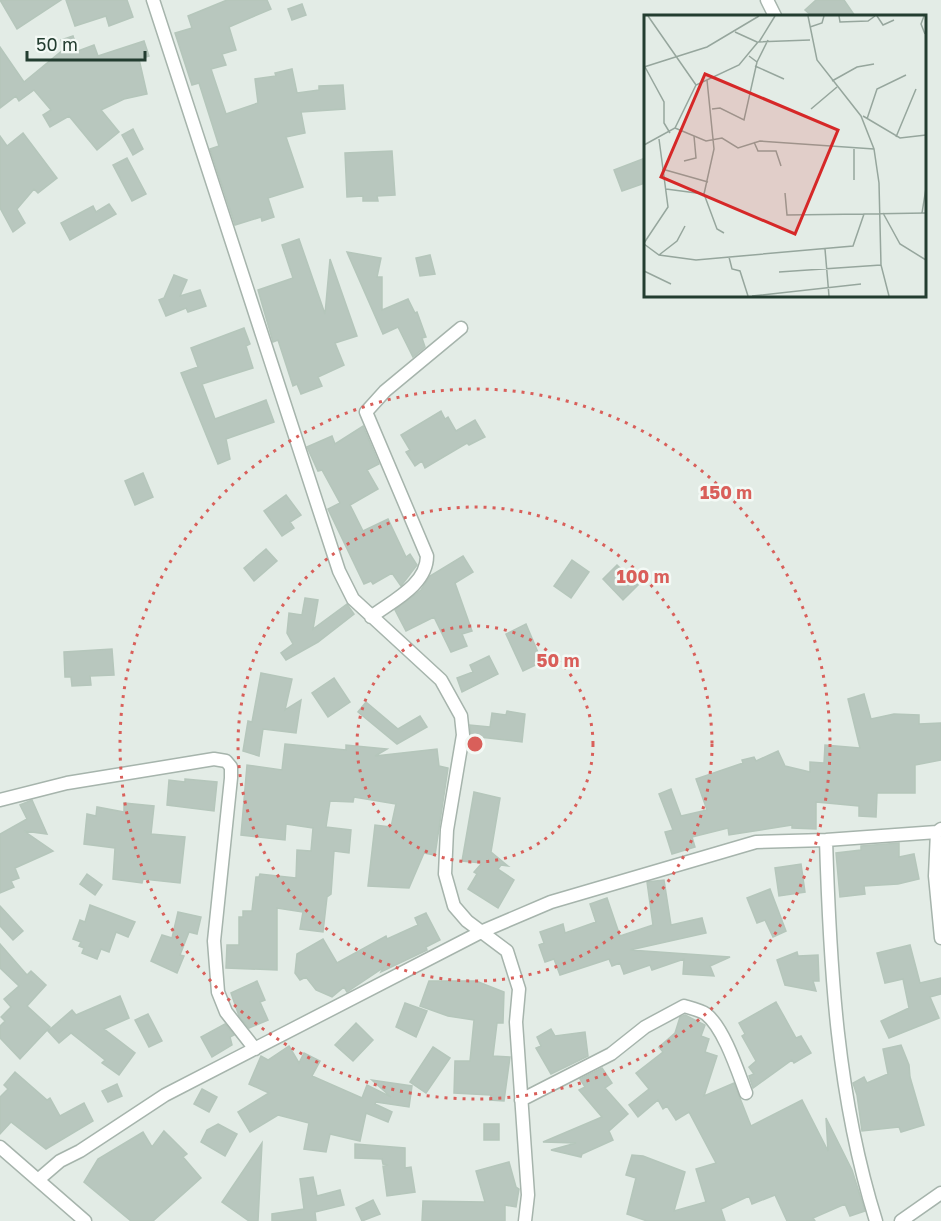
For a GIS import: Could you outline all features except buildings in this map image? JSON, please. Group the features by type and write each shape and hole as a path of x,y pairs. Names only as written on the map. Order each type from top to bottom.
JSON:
{"street":[{"path":"153,0 339,572 353,599 441,680 461,716 463,735 447,830 445,874 454,906 467,921 507,951 519,989 516,1022 528,1195 525,1221"},
{"path":"767,0 774,15"},
{"path":"371,617 420,580 427,568 427,556 366,412 385,391 461,328"},
{"path":"0,800 78,781 214,759 226,761 231,767 231,778 214,941 218,992 226,1012 255,1049"},
{"path":"39,1179 60,1161 165,1095 483,931 551,902 756,842 826,840 939,830 935,876 941,938"},
{"path":"826,840 831,973 845,1093 862,1178 876,1221"},
{"path":"521,1100 611,1054 645,1027 684,1006 706,1014 716,1026 732,1056 746,1093"},
{"path":"0,1147 85,1221"},
{"path":"901,1221 941,1193"}]}
